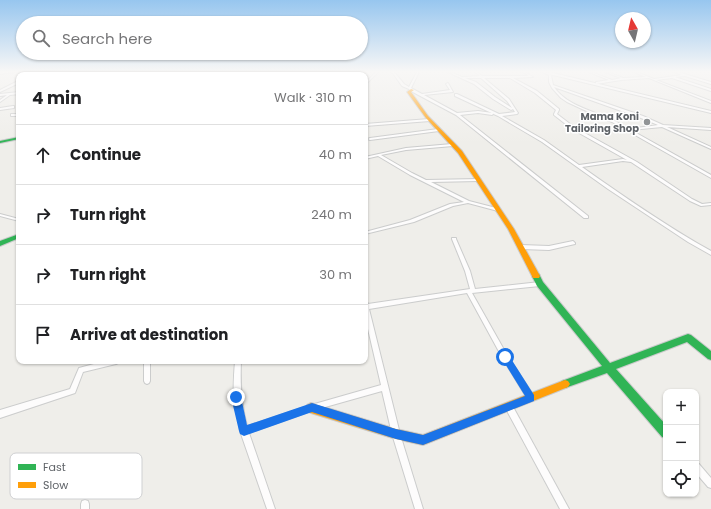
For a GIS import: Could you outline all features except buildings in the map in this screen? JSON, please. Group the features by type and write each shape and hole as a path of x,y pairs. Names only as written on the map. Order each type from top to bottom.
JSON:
{"street":[{"path":"412,96 429,120 460,152 521,247 540,284 608,367 663,430"},
{"path":"422,96 457,114 586,217"},
{"path":"458,96 499,115 579,166 616,192 710,251"},
{"path":"491,96 513,109"},
{"path":"457,114 478,112 499,115 517,113 503,96"},
{"path":"539,96 558,110 555,114 563,121 634,162 691,200 700,205 711,204"},
{"path":"560,96 582,109 627,129 711,177"},
{"path":"581,96 618,108 711,148"},
{"path":"643,96 711,112"},
{"path":"695,96 711,102"},
{"path":"0,109 13,107"},
{"path":"368,125 429,120"},
{"path":"627,129 662,126 711,129"},
{"path":"370,139 438,130"},
{"path":"0,142 16,139"},
{"path":"368,157 406,148 452,145"},
{"path":"378,155 468,202 498,210"},
{"path":"615,162 621,155"},
{"path":"579,166 623,160 634,162"},
{"path":"426,181 478,180"},
{"path":"368,232 412,221 452,205 468,202"},
{"path":"0,215 16,219"},
{"path":"0,244 16,237"},
{"path":"454,239 470,277 471,291 505,357 531,398"},
{"path":"521,247 549,248 573,243"},
{"path":"368,305 471,291 540,284"},
{"path":"368,317 396,434 419,509"},
{"path":"312,408 396,434 423,440 608,367 688,338 711,356"},
{"path":"0,414 73,391 81,370 104,364"},
{"path":"147,381 148,364"},
{"path":"238,364 236,397 244,431 271,509"},
{"path":"244,431 312,408 385,387"},
{"path":"509,407 565,509"},
{"path":"699,470 711,484"}],"traffic: fast":[{"path":"0,142 16,139"},
{"path":"0,244 16,237"},
{"path":"536,276 540,284 608,367 663,430"},
{"path":"565,384 688,338 711,356"}],"traffic: slow":[{"path":"412,96 427,117 460,152 511,229 536,276"},
{"path":"311,408 396,434 423,440 565,384"}],"place":[{"name":"Mama Koni Tailoring Shop","path":"647,122"}],"route":[{"path":"236,397 244,431 312,408 396,434 423,440 531,398 505,357"}]}
